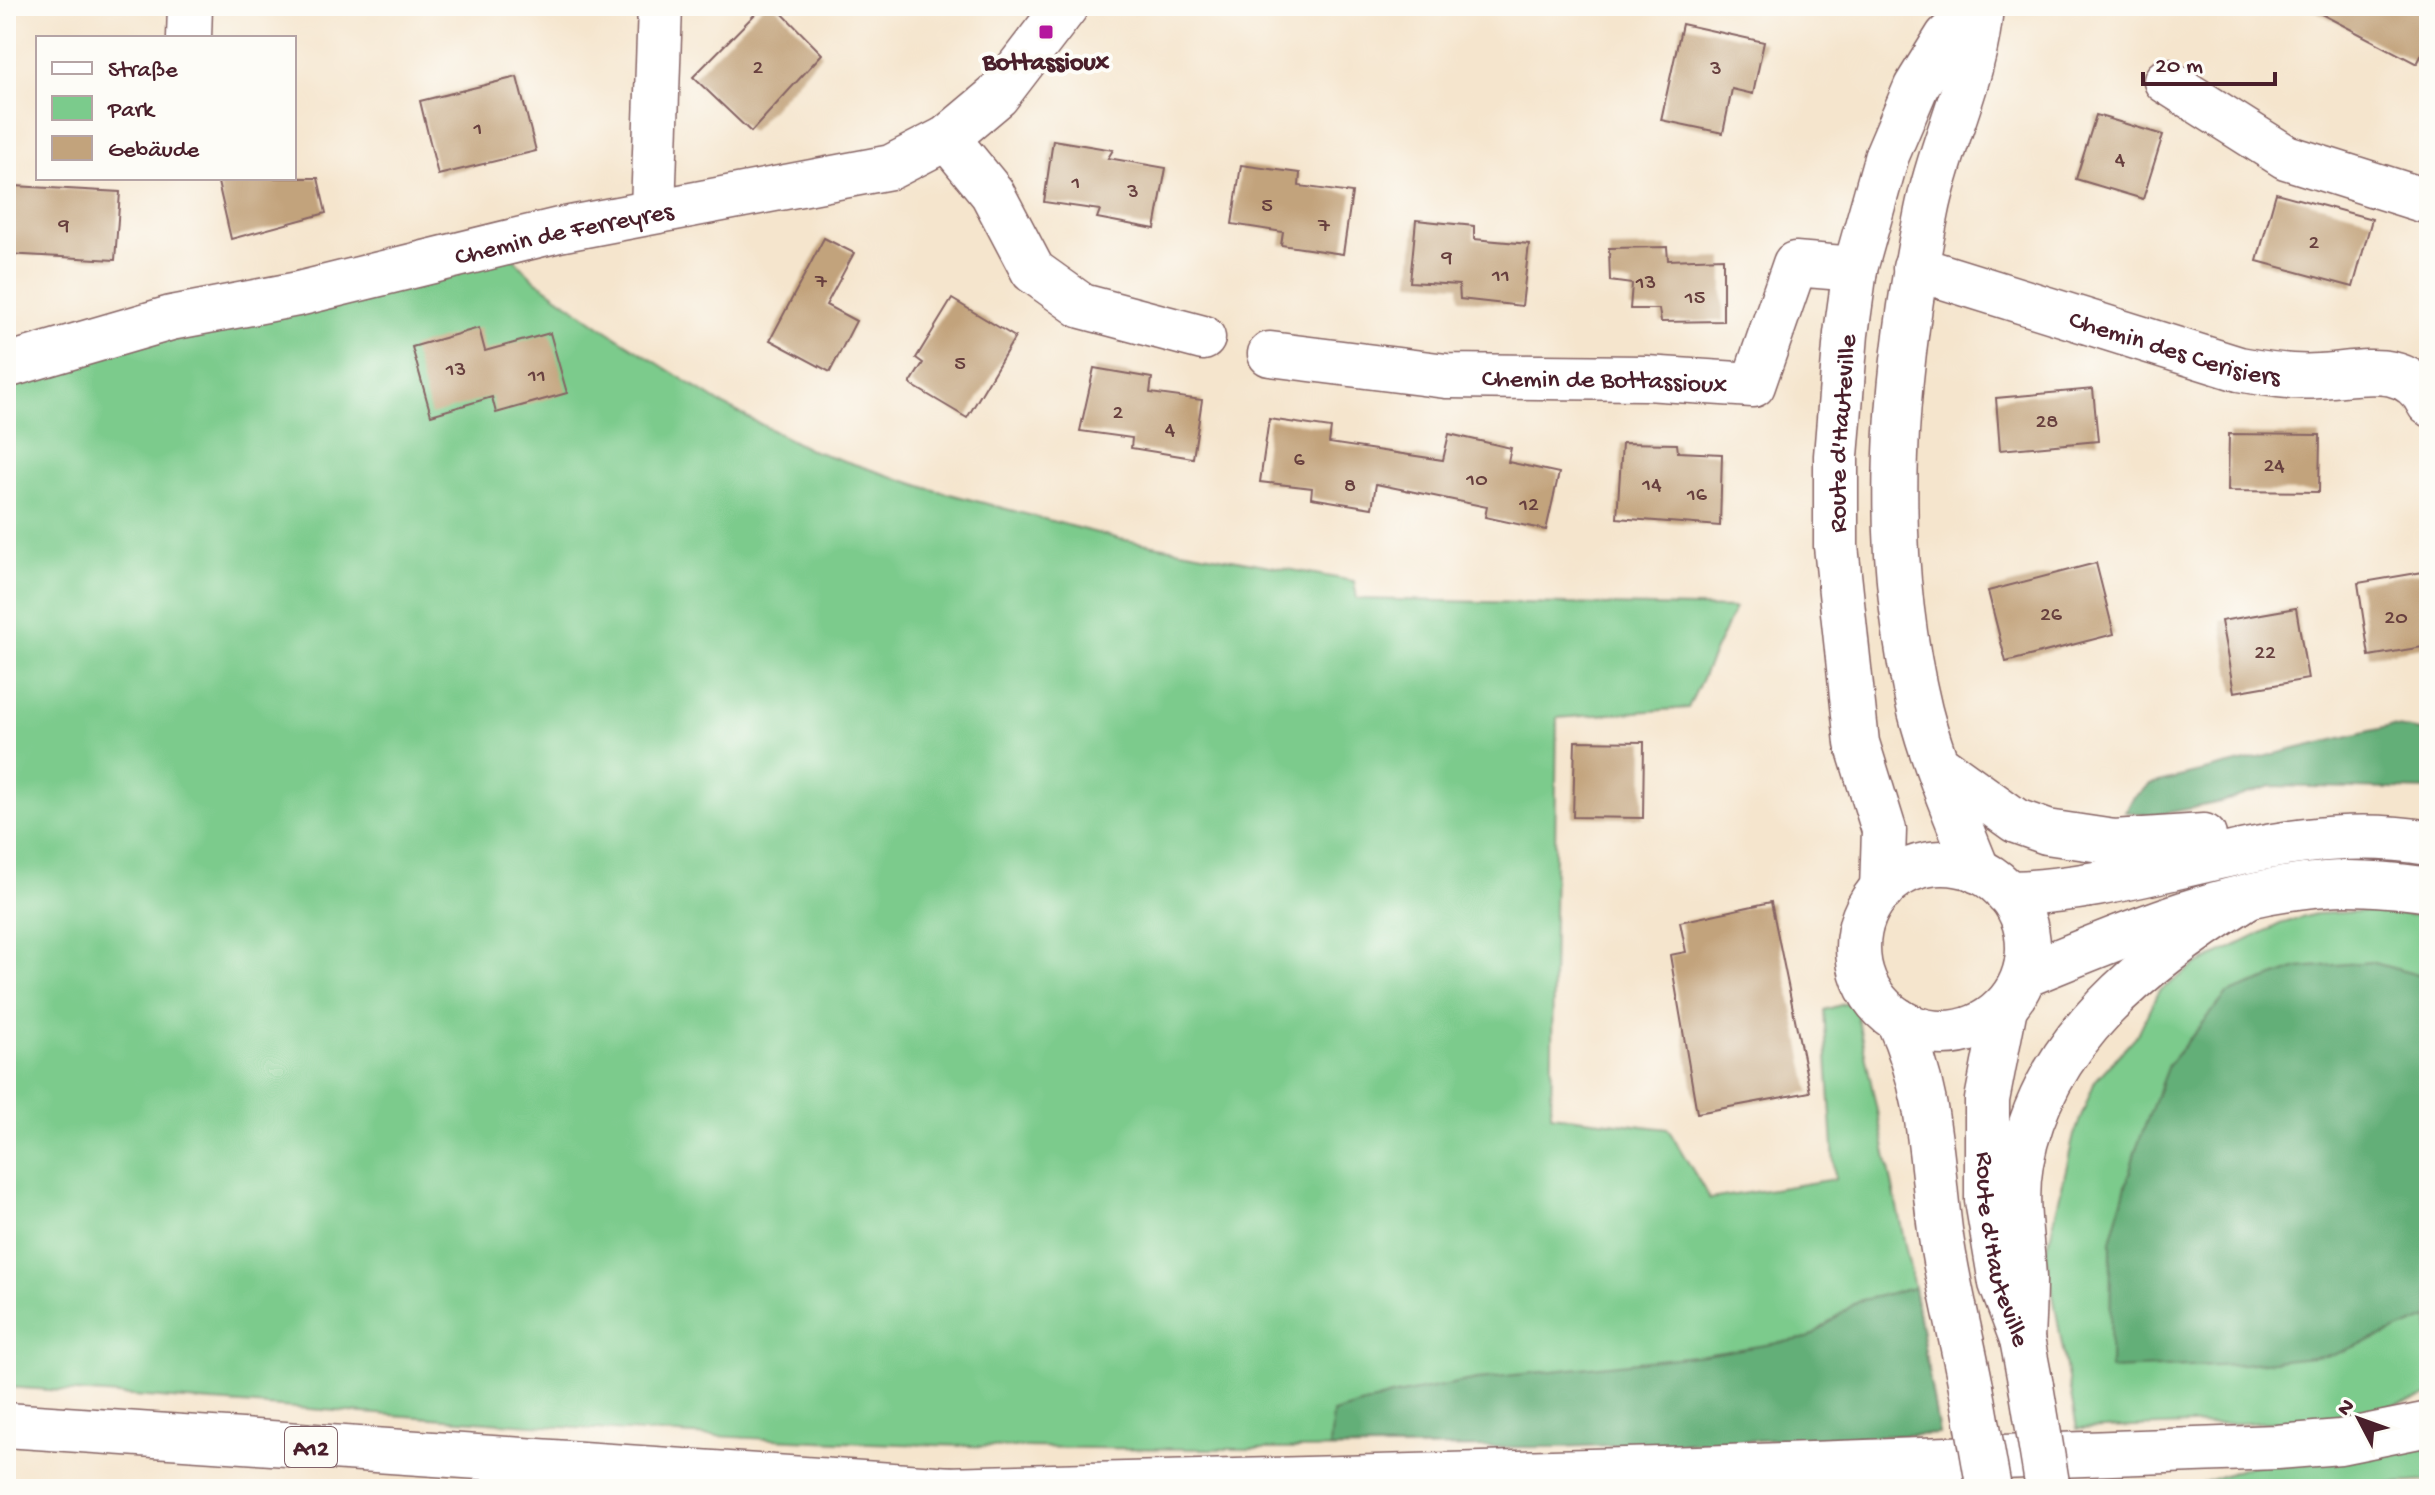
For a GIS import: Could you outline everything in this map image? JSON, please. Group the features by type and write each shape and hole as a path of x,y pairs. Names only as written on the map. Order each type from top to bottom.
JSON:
{"main road":[{"path":"189,36 190,6"},
{"path":"653,210 660,6"},
{"name":"Chemin de Ferreyres","path":"6,366 171,318 298,294 653,210 743,198 891,167 947,138 997,96 1066,6"},
{"name":"Route d'Hauteville","path":"1980,6 1978,47 1933,178 1915,268 1897,402 1895,547 1920,712 1938,765 1993,882"},
{"name":"Route d'Hauteville","path":"1882,890 1884,830 1857,743 1836,546 1840,396 1855,269 1887,155 1916,87 1947,37 1980,6"},
{"path":"2166,81 2286,157 2429,202"},
{"path":"947,138 992,193 1033,271 1082,306 1203,338"},
{"name":"Chemin de Bottassioux","path":"1270,354 1446,376 1646,378 1753,385 1795,264 1855,269"},
{"name":"Chemin des Cerisiers","path":"1855,269 1915,268 2225,366 2295,376 2366,371 2400,375 2425,385"},
{"path":"1938,765 2016,821 2047,832 2114,842 2217,836 2265,845"},
{"path":"2429,843 2399,838 2331,836 2265,845 2084,888 1993,882 1948,864 1927,865 1898,877 1882,890 1865,915 1858,954 1870,992 1898,1020 1921,1031 1947,1034 1972,1028 2015,991 2090,949 2247,897 2324,884 2429,890"},
{"path":"1993,882 2023,918 2029,941 2015,991"},
{"path":"2022,1339 2024,1277 2016,1217 2020,1164 2049,1084 2086,1028 2128,982 2171,947 2247,897"},
{"name":"Route d'Hauteville","path":"2015,991 1987,1100 1987,1200 2001,1283 2022,1339 2048,1489"},
{"path":"1898,1020 1916,1061 1929,1119 1940,1231 1989,1489"},
{"path":"948,1489 1139,1486 2246,1449 2340,1442 2429,1424"},
{"name":"A12","path":"6,1425 948,1489"}],"green space":[{"path":"501,246 535,280 601,327 720,403 808,449 927,488 1120,539 1354,581 1357,599 1735,608 1688,708 1557,718 1551,1115 1668,1129 1710,1199 1835,1179 1824,1010 1854,1001 1914,1288 1939,1434 1366,1448 935,1445 596,1429 6,1387 6,366"},
{"path":"2391,726 2429,732 2429,790 2271,786 2222,802 2156,815 2125,812 2133,798 2150,784"},
{"path":"2371,911 2429,917 2429,1396 2361,1413 2275,1422 2077,1429 2046,1255 2074,1135 2095,1081 2138,1034 2158,992 2196,965 2280,924 2315,914"},
{"path":"2371,962 2429,978 2429,1318 2333,1355 2244,1364 2110,1369 2111,1241 2135,1152 2168,1065 2227,994 2298,968"},
{"path":"1914,1288 1939,1434 1556,1447 1330,1448 1333,1413 1391,1396 1477,1379 1704,1355 1808,1338 1858,1301"},
{"path":"2429,1445 2429,1481 2289,1488 2205,1482 2250,1466"}],"building":[{"path":"763,6 775,6 822,54 751,132 693,77"},
{"path":"2306,6 2429,6 2429,40 2417,64"},
{"path":"1682,24 1764,42 1753,94 1732,89 1723,133 1661,120"},
{"path":"517,77 536,151 438,175 420,101"},
{"path":"2096,115 2163,135 2143,199 2076,179"},
{"path":"1053,140 1113,150 1108,158 1166,168 1155,229 1097,218 1100,210 1044,202"},
{"path":"1241,165 1300,173 1299,186 1352,193 1343,254 1281,245 1283,232 1232,224"},
{"path":"318,178 326,213 231,239 217,180"},
{"path":"14,186 120,192 115,260 7,254"},
{"path":"2276,193 2372,219 2353,287 2257,261"},
{"path":"1416,220 1474,226 1474,239 1529,244 1522,306 1460,299 1459,285 1410,282"},
{"path":"824,238 854,253 826,305 856,321 830,372 770,340"},
{"path":"1667,247 1668,260 1723,258 1723,321 1661,322 1659,309 1630,309 1632,284 1610,281 1609,248"},
{"path":"952,299 1015,337 967,418 910,384 923,363 916,358"},
{"path":"479,328 485,351 550,333 567,393 496,413 492,397 431,415 412,347"},
{"path":"1094,368 1152,378 1150,393 1202,400 1193,458 1131,448 1132,438 1080,431"},
{"path":"2093,389 2098,441 2000,450 1996,398"},
{"path":"1269,419 1331,428 1329,443 1443,460 1449,434 1511,448 1508,462 1559,473 1546,530 1485,517 1487,507 1376,484 1372,508 1311,498 1312,488 1260,482"},
{"path":"2229,434 2320,435 2319,492 2228,491"},
{"path":"1622,443 1677,444 1678,452 1722,454 1720,526 1617,518"},
{"path":"2096,563 2114,634 2006,662 1988,591"},
{"path":"2429,571 2429,646 2369,656 2358,583"},
{"path":"2296,608 2308,679 2234,692 2221,621"},
{"path":"1575,741 1644,742 1643,818 1573,817"},
{"path":"1771,902 1810,1092 1697,1113 1670,955 1686,952 1680,922"}],"place":[{"name":"Bottassioux","path":"1046,32"}]}
